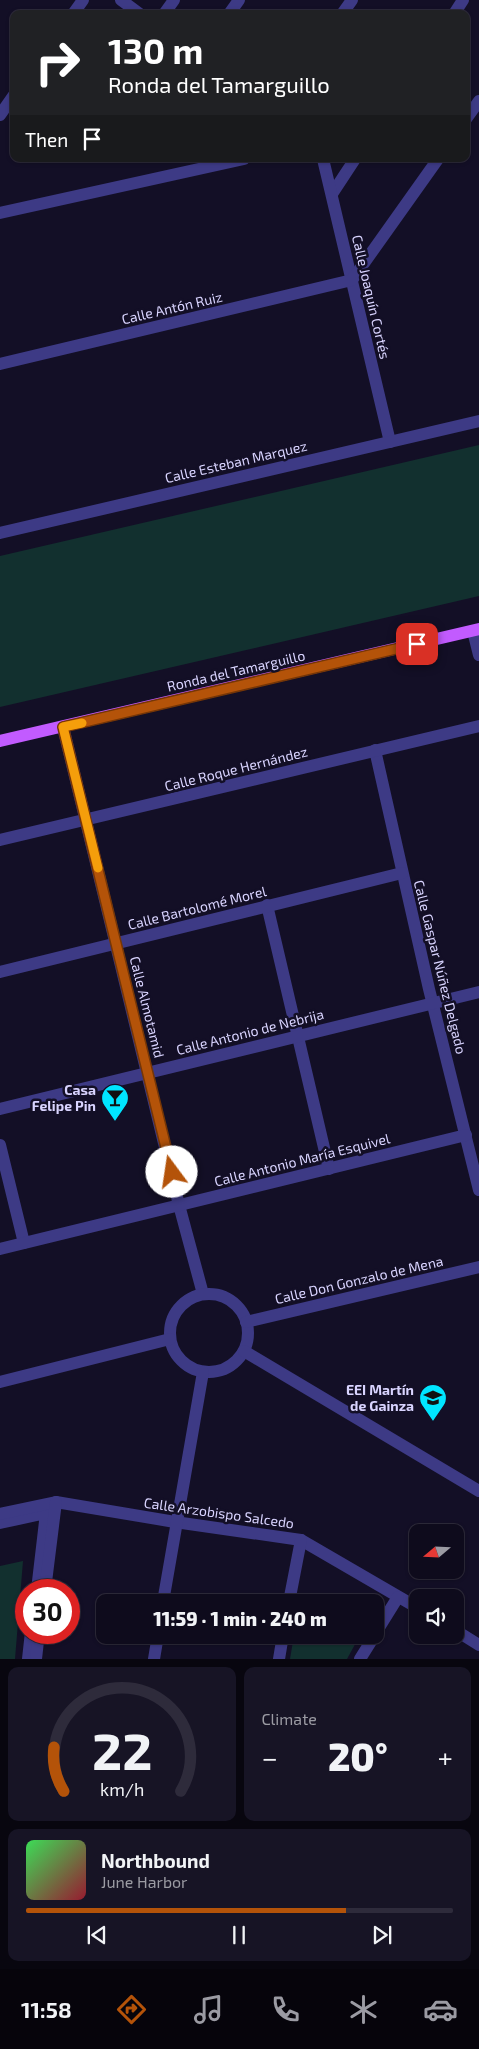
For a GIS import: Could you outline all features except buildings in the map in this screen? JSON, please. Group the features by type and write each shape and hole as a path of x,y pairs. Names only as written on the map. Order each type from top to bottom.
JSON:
{"main road":[{"name":"Ronda del Tamarguillo","path":"0,742 476,630"}],"street":[{"path":"121,0 135,10"},
{"path":"0,114 10,101"},
{"path":"470,114 479,102"},
{"path":"0,213 230,162"},
{"name":"Calle Joaquín Cortés","path":"324,162 390,442"},
{"path":"332,194 353,162"},
{"path":"352,280 436,162"},
{"name":"Calle Antón Ruiz","path":"0,364 352,280"},
{"name":"Calle Esteban Marquez","path":"0,533 479,421"},
{"path":"476,630 479,655"},
{"name":"Calle Roque Hernández","path":"0,840 479,726"},
{"name":"Calle Almotamid","path":"63,727 203,1294"},
{"name":"Calle Gaspar Núñez Delgado","path":"375,750 402,873 479,1190"},
{"name":"Calle Bartolomé Morel","path":"0,972 402,873"},
{"path":"267,906 329,1169"},
{"name":"Calle Antonio de Nebrija","path":"0,1109 479,992"},
{"name":"Calle Antonio María Esquivel","path":"0,1249 466,1135"},
{"path":"0,1145 24,1243"},
{"name":"Calle Don Gonzalo de Mena","path":"246,1322 479,1267"},
{"path":"203,1294 214,1294 230,1300 242,1312 246,1322 248,1332 244,1351 227,1368 215,1372 203,1372 191,1368 181,1361 174,1351 170,1339 174,1315 191,1298 203,1294"},
{"path":"0,1382 170,1339"},
{"path":"244,1351 479,1491"},
{"path":"164,1594 203,1372"},
{"path":"46,1579 56,1502"},
{"name":"Calle Arzobispo Salcedo","path":"0,1514 56,1502 301,1540 409,1603"},
{"path":"0,1523 46,1514 38,1579"},
{"path":"291,1594 301,1540"},
{"path":"384,1620 398,1597"},
{"path":"464,1635 479,1644"},
{"path":"28,1659 30,1644"},
{"path":"36,1659 38,1644"},
{"path":"154,1659 156,1644"},
{"path":"279,1659 282,1644"},
{"path":"360,1659 369,1644"}],"green space":[{"path":"479,445 479,596 0,707 0,556"},
{"path":"23,1561 22,1579 15,1579 15,1659 0,1659 0,1566"},
{"path":"292,1644 355,1644 347,1659 290,1659"}],"slow traffic":[{"path":"82,723 63,727 98,868"}],"place":[{"name":"Casa Felipe Pin","path":"115,1122"},
{"name":"EEI Martín de Gainza","path":"433,1422"}],"route":[{"path":"172,1172 63,727 417,644"}]}
